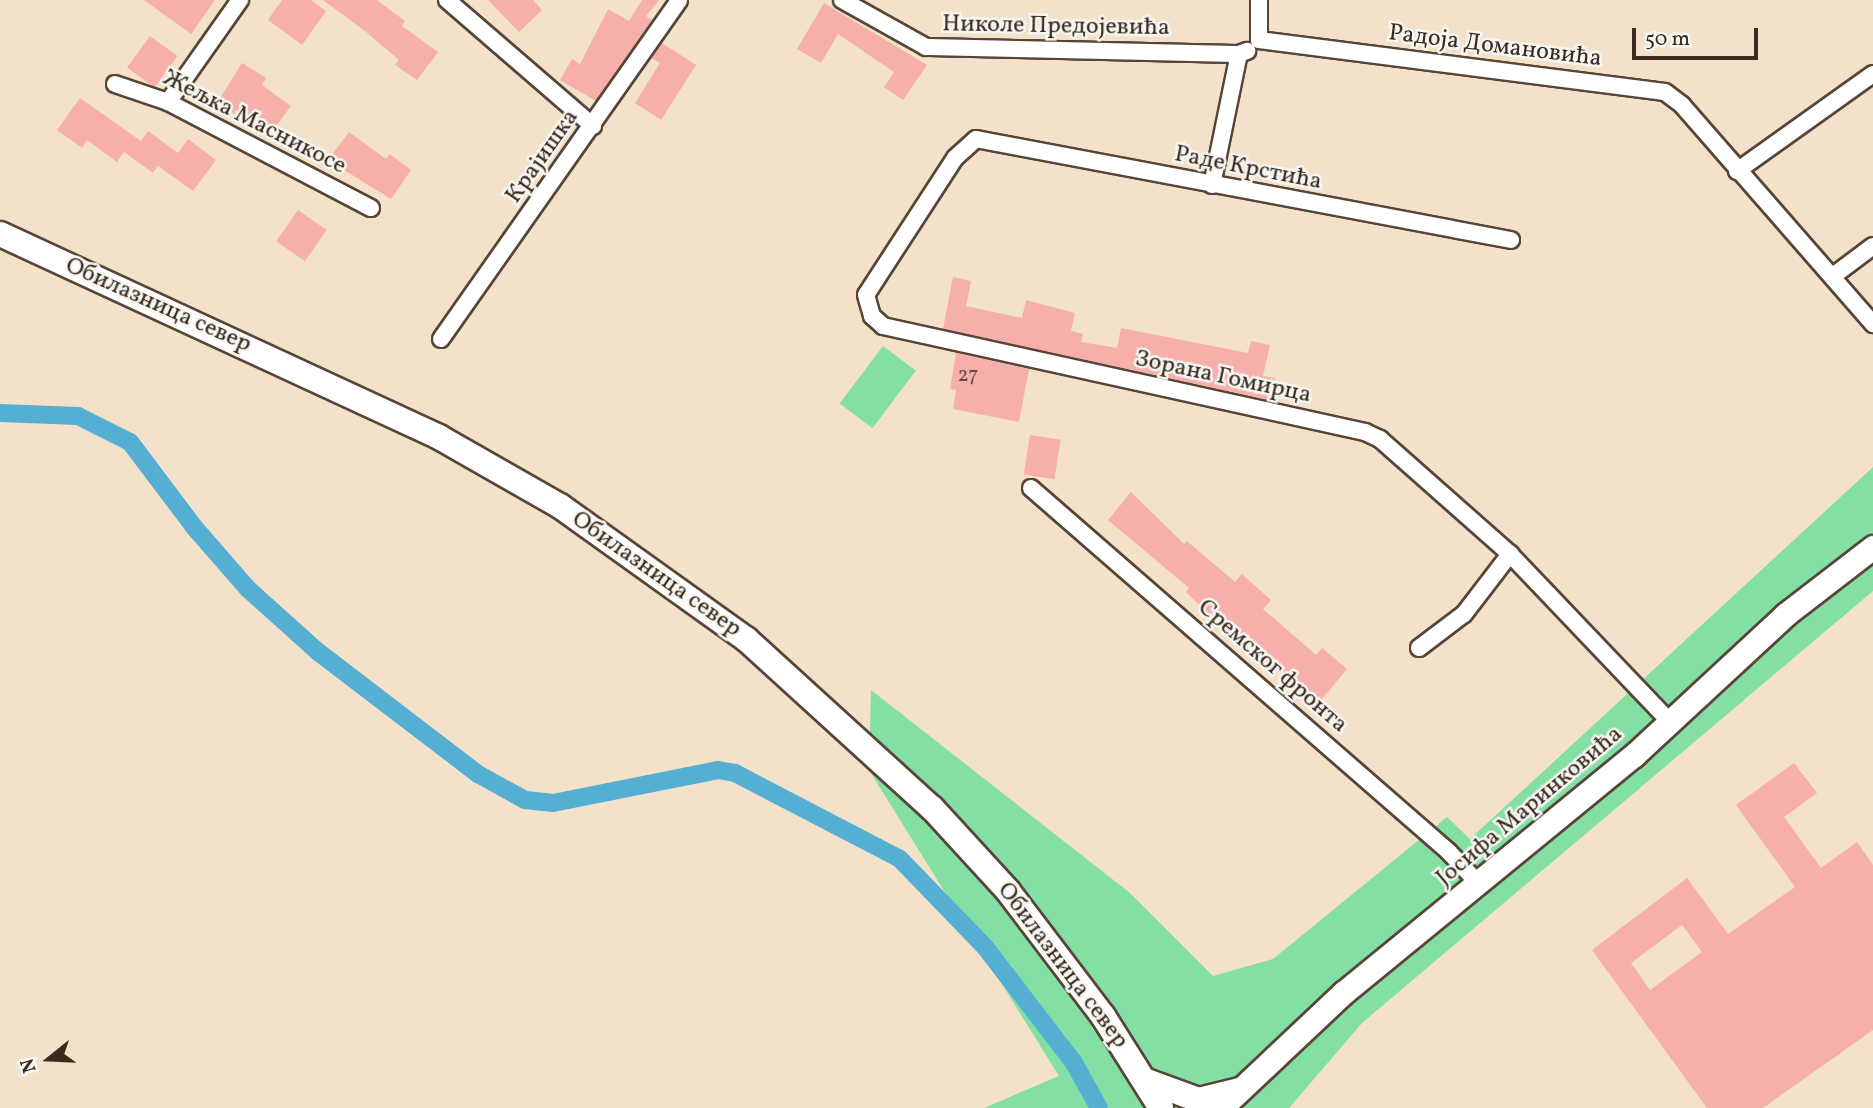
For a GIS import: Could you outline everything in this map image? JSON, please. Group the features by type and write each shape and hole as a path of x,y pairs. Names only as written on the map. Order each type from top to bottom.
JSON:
{"main road":[{"name":"Обилазница север","path":"0,234 439,438 560,506 642,561 757,648 932,807 1054,947 1161,1108"},
{"path":"1144,1080 1199,1100 1239,1090"},
{"path":"1144,1080 1153,1108"}],"street":[{"path":"168,102 240,0"},
{"path":"447,0 593,126"},
{"name":"Крајишка","path":"440,339 593,126 679,0"},
{"name":"Николе Предојевића","path":"842,0 926,47 1239,54"},
{"path":"1212,185 1239,54 1259,40 1259,0"},
{"name":"Радоја Домановића","path":"1259,40 1665,92 1682,105 1873,324"},
{"path":"1737,171 1873,74"},
{"name":"Жељка Масникосе","path":"115,84 168,102 371,208"},
{"name":"Раде Крстића","path":"976,139 1511,240"},
{"name":"Зорана Гомирца","path":"976,139 955,158 872,283 867,306 883,326 1365,432 1380,439 1510,554 1669,721"},
{"path":"1833,276 1873,246"},
{"name":"Сремског фронта","path":"1031,488 1449,852 1479,884"},
{"name":"Јосифа Маринковића","path":"1221,1108 1343,993 1479,884 1669,721 1786,614 1873,547"},
{"path":"1419,648 1464,614 1510,554"}],"green space":[{"path":"883,346 916,371 872,428 840,404"},
{"path":"1873,467 1873,591 1362,1023 1289,1108 984,1108 1059,1076 869,770 871,690 1130,893 1213,976 1273,959 1447,817 1470,839"}],"building":[{"path":"144,0 215,0 191,34"},
{"path":"282,0 311,0 326,11 302,45 268,20"},
{"path":"323,0 377,0 405,21 402,26 438,52 417,80 395,65 399,60 365,31"},
{"path":"488,0 533,0 542,10 519,32"},
{"path":"642,0 659,0 646,16 652,20 596,101 560,80 572,59 580,64 608,9 629,21"},
{"path":"824,3 927,65 903,100 884,87 894,72 838,34 821,63 797,49"},
{"path":"150,36 178,56 155,88 127,68"},
{"path":"662,43 696,65 661,120 635,103 660,63 651,58"},
{"path":"242,63 266,78 262,85 291,106 270,134 236,110 234,114 217,103"},
{"path":"80,98 141,141 148,131 178,153 188,139 216,160 193,191 158,166 153,173 124,152 117,162 87,140 82,148 57,130"},
{"path":"349,132 386,159 390,154 411,170 391,199 328,160"},
{"path":"298,210 327,230 305,261 276,241"},
{"path":"953,277 971,281 966,306 1022,318 1026,300 1075,313 1071,331 1083,334 1081,342 1117,348 1121,328 1248,353 1251,341 1270,345 1263,376 1275,378 1270,400 943,329"},
{"path":"956,353 1029,369 1019,422 953,409 956,390 950,389"},
{"path":"1030,435 1061,440 1054,479 1024,475"},
{"path":"1131,492 1184,544 1187,541 1235,582 1242,574 1271,600 1263,609 1316,655 1322,648 1347,669 1321,700 1311,692 1306,697 1239,636 1235,641 1186,592 1189,588 1108,520"},
{"path":"1794,763 1817,793 1784,817 1821,868 1857,842 1873,865 1873,1030 1763,1108 1707,1108 1592,950 1687,878 1728,934 1795,887 1736,805","holes":["1682,925 1702,952 1650,990 1631,963"]}],"waterway":[{"path":"0,413 78,416 130,442 194,527 248,589 317,651 478,774 525,800 553,803 718,770 735,773 900,859 985,947 1074,1063 1099,1108"}]}
